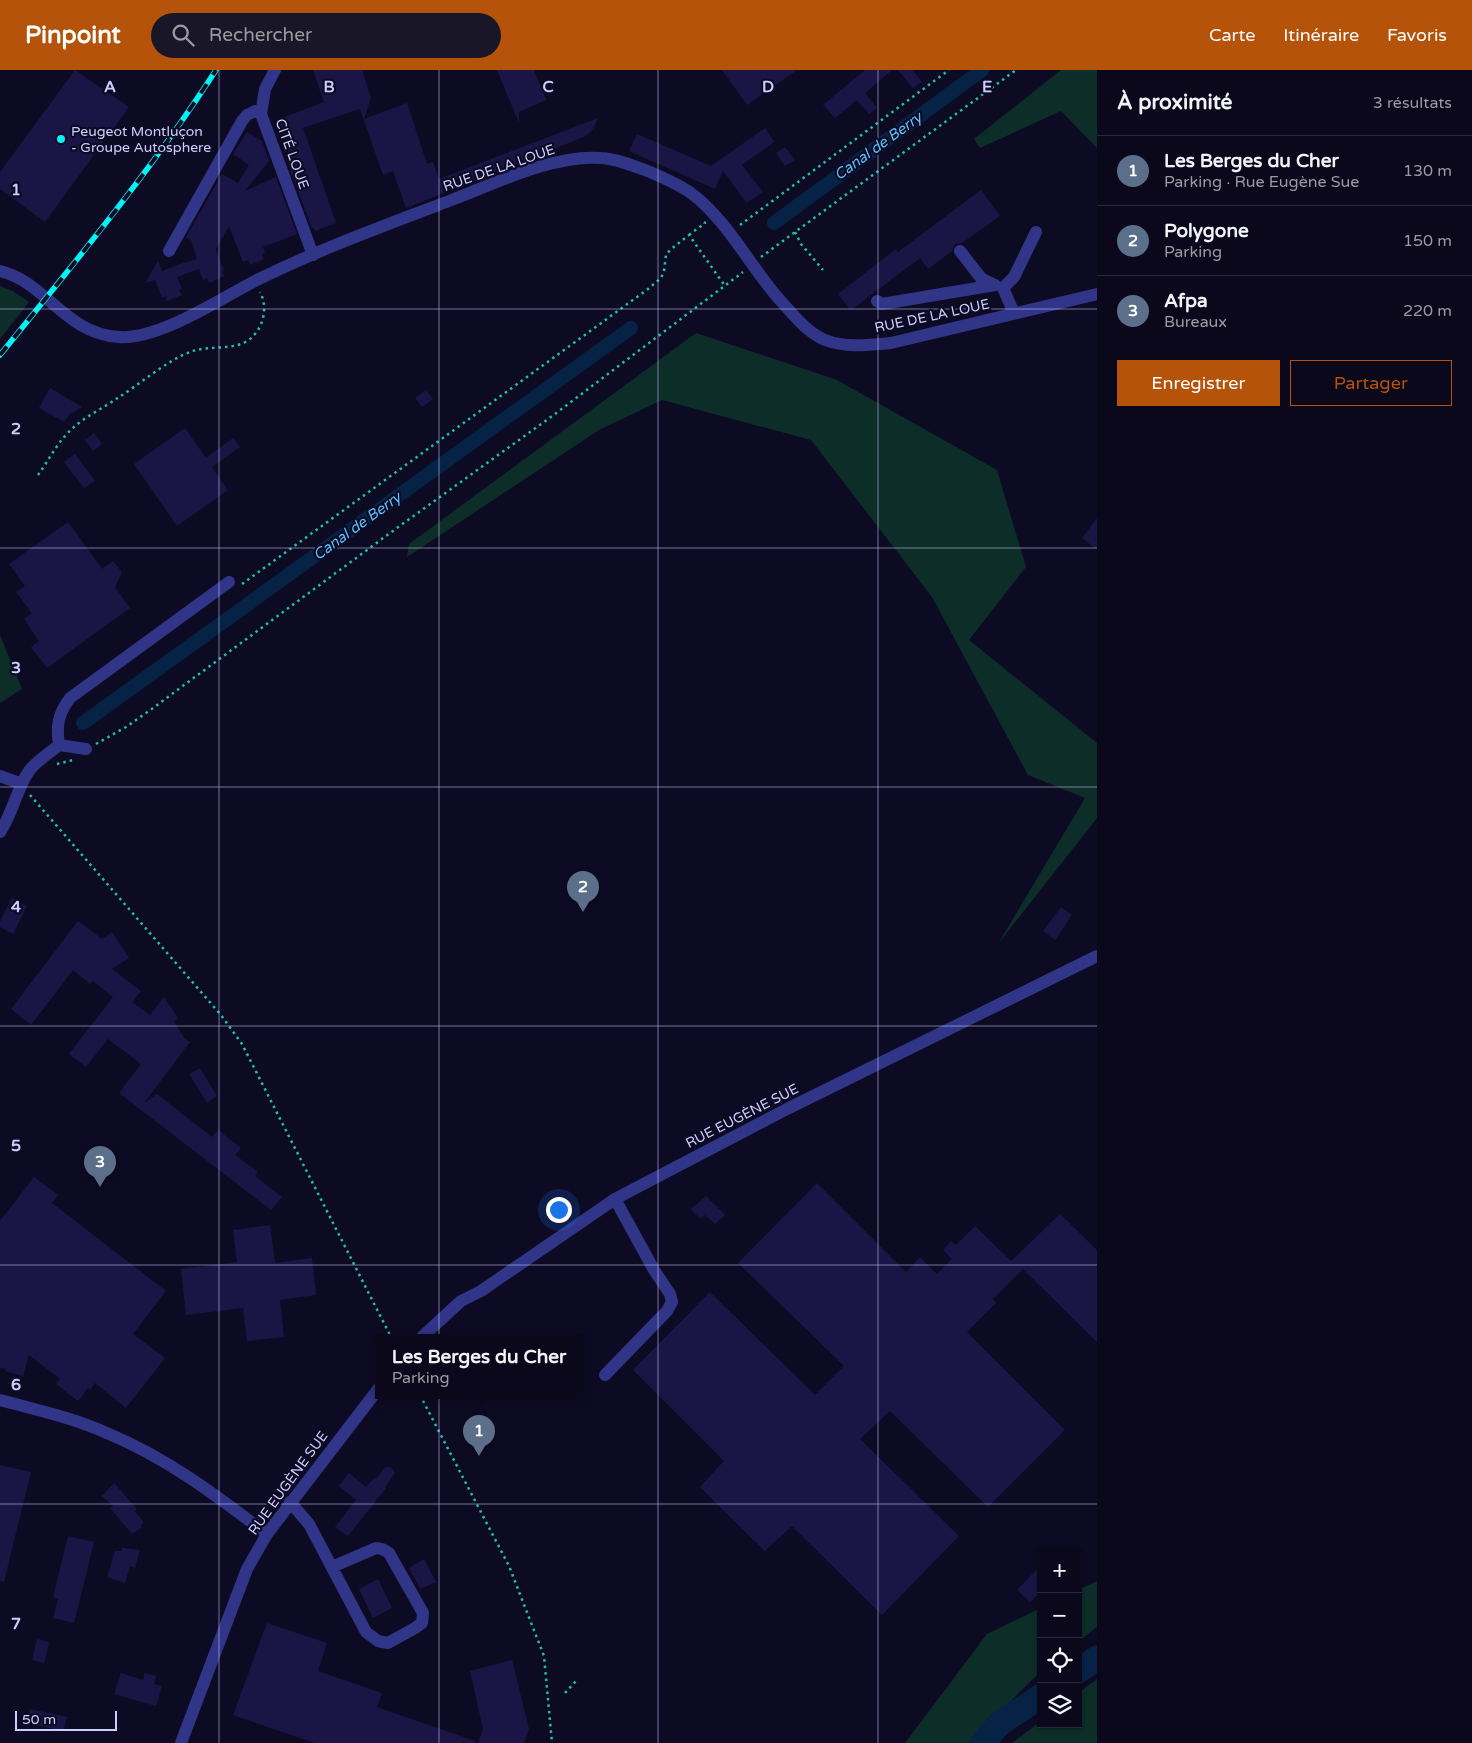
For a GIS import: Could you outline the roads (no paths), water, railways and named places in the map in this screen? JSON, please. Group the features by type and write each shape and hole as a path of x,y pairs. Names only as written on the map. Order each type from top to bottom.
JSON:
{"street":[{"path":"262,114 265,89 275,70"},
{"name":"CITÉ LOUE","path":"169,251 242,121 255,111 262,114 312,255"},
{"name":"RUE DE LA LOUE","path":"0,271 16,277 80,325 96,333 120,338 146,335 162,329 255,281 312,255 525,171 574,158 590,157 603,158 642,169 677,184 691,194 706,206 776,295 807,328 826,340 864,346 891,343 1097,294"},
{"path":"877,301 882,304 999,287 1014,277 1036,232"},
{"path":"960,251 981,278 999,287 1014,314"},
{"path":"59,745 58,718 70,698 205,601 232,585"},
{"path":"0,832 27,786 30,769 59,745 86,749"},
{"path":"0,776 27,786"},
{"name":"RUE EUGÈNE SUE","path":"425,1334 461,1302 615,1199 789,1108 1097,956"},
{"path":"605,1375 667,1311 672,1302 670,1294 654,1270 615,1199"},
{"name":"RUE EUGÈNE SUE","path":"180,1743 247,1569 267,1534 290,1502 375,1393"},
{"path":"0,1400 80,1422 138,1446 197,1483 267,1534"},
{"path":"290,1502 309,1524 332,1568 366,1632 378,1641 388,1643 422,1622 423,1613 389,1553 386,1551 376,1548 332,1568"}],"waterway":[{"name":"Canal de Berry","path":"774,223 982,70"},
{"name":"Canal de Berry","path":"83,723 631,328"},
{"path":"1082,1668 1097,1658"},
{"path":"983,1743 999,1724 1037,1699"}],"railway":[{"path":"0,355 139,180 216,70"}],"place":[{"name":"Peugeot Montluçon - Groupe Autosphere","path":"61,139"},
{"name":"Polygone","path":"583,912"},
{"name":"Afpa","path":"100,1187"},
{"name":"Les Berges du Cher","path":"479,1456"}]}
